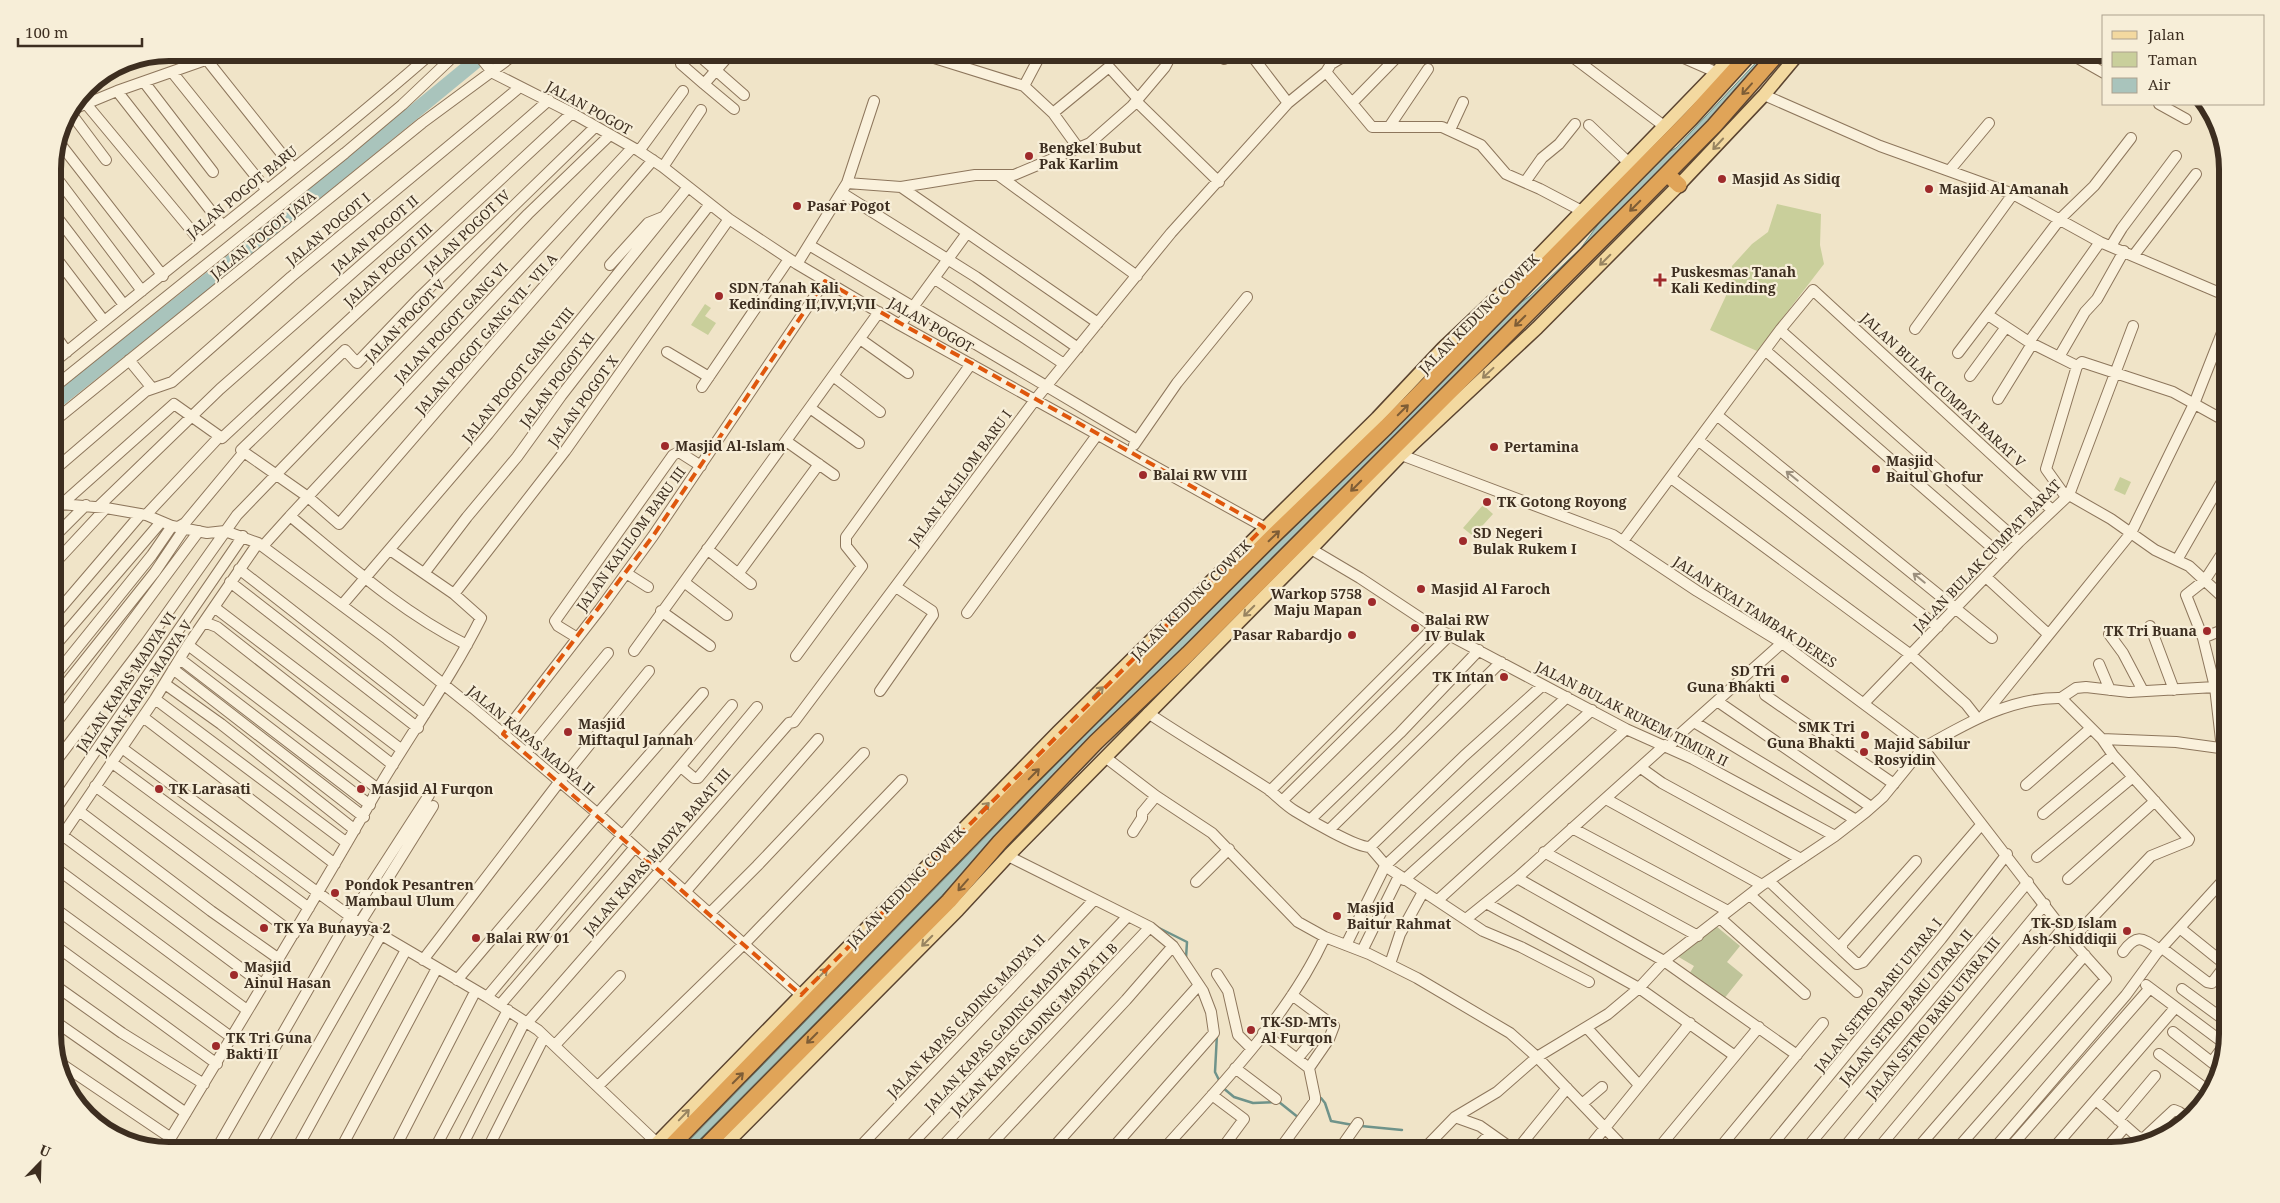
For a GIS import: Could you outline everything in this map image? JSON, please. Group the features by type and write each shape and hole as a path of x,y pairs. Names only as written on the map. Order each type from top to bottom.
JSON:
{"highway":[{"name":"JALAN KEDUNG COWEK","path":"710,1142 953,906 998,845 1096,742 1396,453 1584,244 1595,225 1743,61"},
{"name":"JALAN KEDUNG COWEK","path":"664,1142 930,872 1027,781 1382,422 1584,244 1595,225 1667,174 1714,126 1771,61"},
{"path":"1667,174 1680,185"}],"main road":[{"name":"JALAN KEDUNG COWEK","path":"664,1142 801,995 930,872 1058,732 1264,527 1382,422 1443,348 1513,281 1595,225 1628,162 1728,61"},
{"name":"JALAN KEDUNG COWEK","path":"730,1142 953,906 1011,852 1311,550 1396,453 1537,328 1680,185 1764,95 1792,61"}],"street":[{"path":"81,107 117,92 204,61"},
{"path":"208,61 293,168"},
{"name":"JALAN POGOT BARU","path":"61,357 163,276 222,225 378,100 423,61"},
{"path":"61,382 352,147 409,99 449,61"},
{"path":"483,61 492,72"},
{"name":"JALAN POGOT JAYA","path":"61,415 422,123 506,61"},
{"path":"705,61 744,95"},
{"path":"704,84 724,61"},
{"path":"944,61 1024,86 1053,113 1079,148"},
{"path":"1024,86 1037,61"},
{"path":"844,188 901,187 975,175 1014,175 1090,143 1137,100 1168,61"},
{"path":"1256,61 1288,103"},
{"path":"1326,61 1328,68 1370,126 1442,127 1450,130 1481,145 1502,170 1514,178 1525,182 1595,225"},
{"name":"JALAN KALILOM BARU I","path":"789,723 794,722 1035,400 1157,251 1288,103 1338,61"},
{"path":"1352,103 1393,61"},
{"path":"1578,61 1664,126"},
{"path":"1691,61 1718,73"},
{"path":"2083,61 2102,72"},
{"path":"680,64 734,109"},
{"path":"1053,113 1109,66 1137,100 1219,182"},
{"path":"1389,127 1428,69"},
{"path":"172,72 266,189"},
{"name":"JALAN POGOT","path":"492,72 549,100 636,149 663,167 729,219 793,262 900,325 1264,527"},
{"path":"144,82 213,172"},
{"name":"JALAN POGOT I","path":"61,464 152,388 172,382 291,277 520,87"},
{"name":"JALAN POGOT GANG VI","path":"261,545 636,149 682,90"},
{"path":"117,92 222,225"},
{"path":"1764,95 1880,146 2013,194 2106,244 2219,292"},
{"name":"JALAN POGOT II","path":"61,556 102,507 220,389 549,100"},
{"path":"702,387 793,262 809,245 844,188 874,101"},
{"path":"1450,130 1463,102"},
{"path":"87,105 202,242"},
{"path":"2161,105 2186,119"},
{"path":"663,167 701,110"},
{"name":"JALAN POGOT III","path":"61,608 143,514 221,437 572,113"},
{"path":"75,117 106,160"},
{"path":"1950,171 1989,123"},
{"path":"1525,182 1542,158 1559,144 1575,124"},
{"path":"1589,125 1628,162"},
{"name":"JALAN POGOT IV","path":"244,452 241,450 345,350 357,362 360,360 421,296 595,127"},
{"name":"JALAN POGOT V","path":"61,755 146,643 237,515 274,474 528,214 610,135"},
{"path":"1958,353 2060,219 2094,186 2131,138"},
{"path":"63,148 163,276"},
{"path":"1998,400 2031,343 2176,156"},
{"name":"JALAN POGOT GANG VII - VII A","path":"308,497 338,523 418,434 653,160"},
{"path":"2059,357 2086,312 2129,253 2196,174"},
{"path":"998,175 1137,276"},
{"path":"61,184 142,291"},
{"name":"JALAN POGOT GANG VIII","path":"342,605 494,426 688,186"},
{"path":"901,187 1098,323"},
{"path":"844,188 948,261 1037,318 1078,348"},
{"path":"1915,329 2013,194"},
{"name":"JALAN POGOT XI","path":"425,572 467,517 517,457 579,373 710,204"},
{"path":"610,265 648,223 664,216"},
{"name":"JALAN POGOT X","path":"454,594 564,451 729,219"},
{"path":"61,222 124,305"},
{"path":"900,325 967,233"},
{"name":"JALAN POGOT","path":"809,245 1137,440"},
{"path":"61,265 104,321"},
{"path":"935,279 1064,364"},
{"name":"JALAN KALILOM BARU III","path":"503,734 626,573 701,466 825,280"},
{"name":"JALAN BULAK CUMPAT BARAT V","path":"1780,330 1812,290 1816,290 2052,510"},
{"path":"1129,452 1177,383 1247,298"},
{"path":"634,651 661,611 879,312"},
{"path":"1988,316 2031,343 2077,366"},
{"name":"JALAN BULAK CUMPAT BARAT","path":"1864,703 2019,542 2068,496 2133,326"},
{"path":"1970,376 2006,327"},
{"path":"1623,541 1718,416 1780,330 2019,542"},
{"path":"860,339 908,373"},
{"path":"1980,717 2131,533 2194,404 2219,340"},
{"path":"61,343 67,352"},
{"path":"1766,351 2004,558"},
{"path":"667,352 709,377"},
{"path":"129,360 152,388"},
{"path":"2219,418 2173,392 2085,362 2077,366 2046,470 2068,496 2131,533 2154,550 2189,566 2219,593"},
{"path":"796,656 862,566 846,546 846,537 970,364"},
{"path":"833,376 880,412"},
{"path":"61,500 174,404 193,415 221,437"},
{"path":"810,408 859,443"},
{"path":"1718,416 1992,638"},
{"path":"967,613 1097,435"},
{"path":"786,441 834,475"},
{"path":"1699,441 1938,627"},
{"path":"61,668 152,555 185,523 244,452 308,497"},
{"path":"576,637 558,626 555,621 673,454 679,452 701,466"},
{"name":"JALAN KYAI TAMBAK DERES","path":"1396,453 1614,535 1697,591 1782,643 1924,748 1981,825 2007,854 2071,940 2105,978 2105,981 1963,1142"},
{"path":"738,574 819,464"},
{"path":"1671,478 1911,655 1980,717"},
{"path":"2177,560 2219,486"},
{"name":"JALAN KAPAS MADYA II","path":"61,503 102,507 143,514 178,528 199,532 225,531 241,539 261,545 342,605 444,685 526,753 635,846 801,995"},
{"path":"61,530 86,505"},
{"path":"290,516 405,610 438,631 467,645"},
{"path":"61,639 161,522"},
{"path":"61,690 155,572 178,528"},
{"path":"61,716 199,532"},
{"name":"JALAN KAPAS MADYA VI","path":"61,802 241,539"},
{"name":"JALAN KAPAS MADYA V","path":"62,835 156,699 188,645 230,582 261,545"},
{"path":"707,549 751,584"},
{"path":"168,1142 364,817 378,789 444,685 481,618 425,572 390,550"},
{"name":"JALAN BULAK RUKEM TIMUR II","path":"1311,550 1360,578 1434,627 1626,729 1667,746 1835,836"},
{"path":"2219,558 2205,580 2186,595 2203,638 2219,712"},
{"path":"239,569 426,714"},
{"path":"626,573 648,587"},
{"path":"1986,577 2048,634"},
{"path":"230,582 418,728"},
{"path":"684,582 727,615"},
{"path":"880,691 934,615 930,610 896,587"},
{"path":"214,607 402,750"},
{"path":"661,611 710,646"},
{"path":"204,622 217,627 393,765"},
{"path":"2150,626 2174,690"},
{"path":"1270,790 1434,627"},
{"path":"2203,638 2219,631"},
{"path":"2109,634 2123,653 2143,691"},
{"path":"1282,801 1450,635"},
{"path":"1466,919 1518,878 1544,852 1667,746 1782,643"},
{"path":"188,645 378,789"},
{"path":"1311,819 1400,733 1479,650"},
{"path":"526,753 608,653"},
{"path":"180,659 370,805"},
{"path":"1328,830 1500,662"},
{"path":"2099,664 2110,690"},
{"path":"173,669 364,817"},
{"path":"423,960 560,782 649,671"},
{"path":"165,684 220,724 355,830"},
{"path":"1148,713 1203,750 1270,790 1282,801 1328,830 1362,846 1370,846 1464,756 1543,685"},
{"path":"1431,1142 1455,1117 1496,1092 1537,1057 1608,1014 1639,988 1664,961 1766,883 1856,820 1894,784 1924,748 1980,717 2029,701 2044,698 2061,698 2081,687 2129,692 2215,687"},
{"path":"457,980 704,693"},
{"path":"1765,695 1894,784"},
{"path":"1346,945 1385,866 1567,698"},
{"path":"2061,698 2102,739 2113,756 2189,837 2189,840 2151,856 2071,940"},
{"path":"156,699 347,844"},
{"path":"1717,702 1871,807"},
{"path":"486,997 732,705"},
{"path":"681,767 694,778 698,778 756,707"},
{"path":"1362,951 1401,878 1592,710"},
{"path":"143,717 335,864"},
{"path":"1694,722 1856,820"},
{"name":"JALAN KAPAS MADYA BARAT III","path":"464,1142 526,1022 789,723"},
{"path":"2026,785 2091,728"},
{"path":"1438,900 1626,729"},
{"path":"686,891 818,739"},
{"path":"2102,739 2176,742 2219,748"},
{"path":"122,748 351,917 526,1022 555,1045 652,1142"},
{"path":"710,913 864,753"},
{"path":"2043,814 2113,756"},
{"path":"1105,757 1156,796 1212,834 1229,849 1298,922 1325,937 1362,951 1417,978 1510,1033 1537,1057 1617,1142"},
{"path":"111,762 309,908"},
{"path":"1641,768 1662,783 1801,859"},
{"path":"2037,858 2133,777"},
{"path":"598,1086 745,943 902,780"},
{"path":"95,786 294,934"},
{"path":"360,923 429,795"},
{"path":"1133,832 1142,818 1142,813 1156,796"},
{"path":"1606,799 1766,883 1857,964 1863,962 1981,825"},
{"path":"2068,879 2155,801"},
{"path":"221,1142 351,917 405,840 434,806"},
{"path":"79,811 279,959"},
{"path":"1572,828 1728,911"},
{"path":"62,835 262,984"},
{"path":"438,1142 504,1008 635,846"},
{"path":"1370,846 1385,866 1483,931 1521,947 1589,982"},
{"path":"1196,882 1229,849"},
{"path":"1011,852 1094,900 1150,927 1173,946 1208,1000 1214,1033 1212,1037 1118,1142"},
{"path":"1544,852 1698,936"},
{"name":"JALAN SETRO BARU UTARA I","path":"1775,1142 1941,940 2007,854"},
{"path":"1842,950 1842,944 1916,860"},
{"path":"61,872 247,1010"},
{"path":"1518,878 1664,961 1759,1027 1796,1056"},
{"name":"JALAN SETRO BARU UTARA II","path":"1812,1142 2028,882"},
{"path":"2000,1142 2159,951 2219,886"},
{"path":"1390,964 1400,934 1423,892"},
{"path":"1750,895 1856,992"},
{"name":"JALAN KAPAS GADING MADYA II","path":"865,1142 1094,900"},
{"path":"1486,903 1639,988 1735,1056"},
{"name":"JALAN SETRO BARU UTARA III","path":"1849,1142 2044,904"},
{"path":"61,913 232,1037"},
{"name":"JALAN KAPAS GADING MADYA II A","path":"914,1142 1128,916"},
{"path":"1720,918 1805,994"},
{"name":"JALAN KAPAS GADING MADYA II B","path":"946,1142 1150,927"},
{"path":"1884,1142 2063,928"},
{"path":"2181,929 2219,960"},
{"path":"263,1142 381,935"},
{"path":"1170,1142 1221,1085 1292,995 1312,965 1325,937"},
{"path":"2123,952 2131,940 2136,938 2143,939 2207,982 2212,983 2219,973"},
{"path":"993,1142 1126,1000 1173,946"},
{"path":"61,950 217,1064"},
{"path":"300,1142 406,950"},
{"path":"1923,1142 2085,956"},
{"path":"344,1142 437,968"},
{"path":"1217,974 1228,991 1238,1035 1251,1048"},
{"path":"555,1045 620,976"},
{"path":"2138,978 2219,1039"},
{"path":"1058,1142 1199,985"},
{"path":"2015,1142 2150,988"},
{"path":"2182,989 2219,1016"},
{"path":"61,990 122,1033 204,1084"},
{"path":"398,1142 475,992"},
{"path":"1292,995 1334,1026 1329,1039 1309,1068"},
{"path":"2059,1142 2175,1008"},
{"path":"1594,1142 1690,1023"},
{"path":"1725,1142 1823,1023"},
{"path":"61,1026 186,1113"},
{"path":"1664,1142 1759,1027"},
{"path":"1587,1028 1640,1085"},
{"path":"2173,1032 2214,1064"},
{"path":"1263,1033 1309,1068 1315,1101 1286,1142"},
{"path":"492,1142 544,1037"},
{"path":"1297,1059 1312,1041"},
{"path":"2160,1054 2204,1088"},
{"path":"67,1068 171,1138"},
{"path":"1235,1068 1276,1099"},
{"path":"2110,1142 2155,1076"},
{"path":"1582,1104 1602,1087"},
{"path":"1523,1142 1567,1088"},
{"path":"1212,1095 1244,1119 1227,1142"},
{"path":"2096,1100 2139,1138"},
{"path":"2145,1136 2174,1110 2182,1114"},
{"path":"1455,1117 1480,1126 1502,1142"},
{"path":"1344,1142 1355,1127"},
{"path":"1482,1142 1490,1134"}],"highlighted area":[{"path":"825,281 1264,527 801,995 503,734 653,536"}],"green space":[{"path":"1777,204 1821,214 1820,245 1824,264 1757,351 1710,330 1731,285 1732,266 1752,244 1768,232"},
{"path":"705,304 711,308 705,316 716,323 708,335 691,325"},
{"path":"2120,477 2131,482 2125,495 2114,490"},
{"path":"1483,505 1493,514 1473,536 1463,528"},
{"path":"1716,926 1740,946 1727,962 1743,975 1723,1000 1688,976 1694,966 1677,956"}],"water":[{"path":"1758,61 1769,61 1724,109 697,1142 688,1142 1076,744 1512,309 1530,296 1581,248 1602,219 1667,153 1676,148"}],"waterway":[{"path":"61,398 224,268 476,61"},
{"path":"1155,926 1187,942 1186,958"},
{"path":"1217,1034 1215,1072 1220,1082"},
{"path":"1222,1087 1234,1097 1253,1103 1279,1102 1299,1118"},
{"path":"1318,1098 1321,1098 1325,1103 1331,1121 1353,1125"},
{"path":"1361,1126 1402,1130"}],"place":[{"name":"Bengkel Bubut Pak Karlim","path":"1029,156"},
{"name":"Masjid As Sidiq","path":"1722,179"},
{"name":"Masjid Al Amanah","path":"1929,189"},
{"name":"Pasar Pogot","path":"797,206"},
{"name":"Puskesmas Tanah Kali Kedinding","path":"1660,280"},
{"name":"SDN Tanah Kali Kedinding II,IV,VI,VII","path":"719,296"},
{"name":"Masjid Al-Islam","path":"665,446"},
{"name":"Pertamina","path":"1494,447"},
{"name":"Masjid Baitul Ghofur","path":"1876,469"},
{"name":"Balai RW VIII","path":"1143,475"},
{"name":"TK Gotong Royong","path":"1487,502"},
{"name":"SD Negeri Bulak Rukem I","path":"1463,541"},
{"name":"Masjid Al Faroch","path":"1421,589"},
{"name":"Warkop 5758 Maju Mapan","path":"1372,602"},
{"name":"Balai RW IV Bulak","path":"1415,628"},
{"name":"TK Tri Buana","path":"2207,631"},
{"name":"Pasar Rabardjo","path":"1352,635"},
{"name":"TK Intan","path":"1504,677"},
{"name":"SD Tri Guna Bhakti","path":"1785,679"},
{"name":"Masjid Miftaqul Jannah","path":"568,732"},
{"name":"SMK Tri Guna Bhakti","path":"1865,735"},
{"name":"Majid Sabilur Rosyidin","path":"1864,752"},
{"name":"TK Larasati","path":"159,789"},
{"name":"Masjid Al Furqon","path":"361,789"},
{"name":"Pondok Pesantren Mambaul Ulum","path":"335,893"},
{"name":"Masjid Baitur Rahmat","path":"1337,916"},
{"name":"TK Ya Bunayya 2","path":"264,928"},
{"name":"TK-SD Islam Ash-Shiddiqii","path":"2127,931"},
{"name":"Balai RW 01","path":"476,938"},
{"name":"Masjid Ainul Hasan","path":"234,975"},
{"name":"TK-SD-MTs Al Furqon","path":"1251,1030"},
{"name":"TK Tri Guna Bakti II","path":"216,1046"}]}
